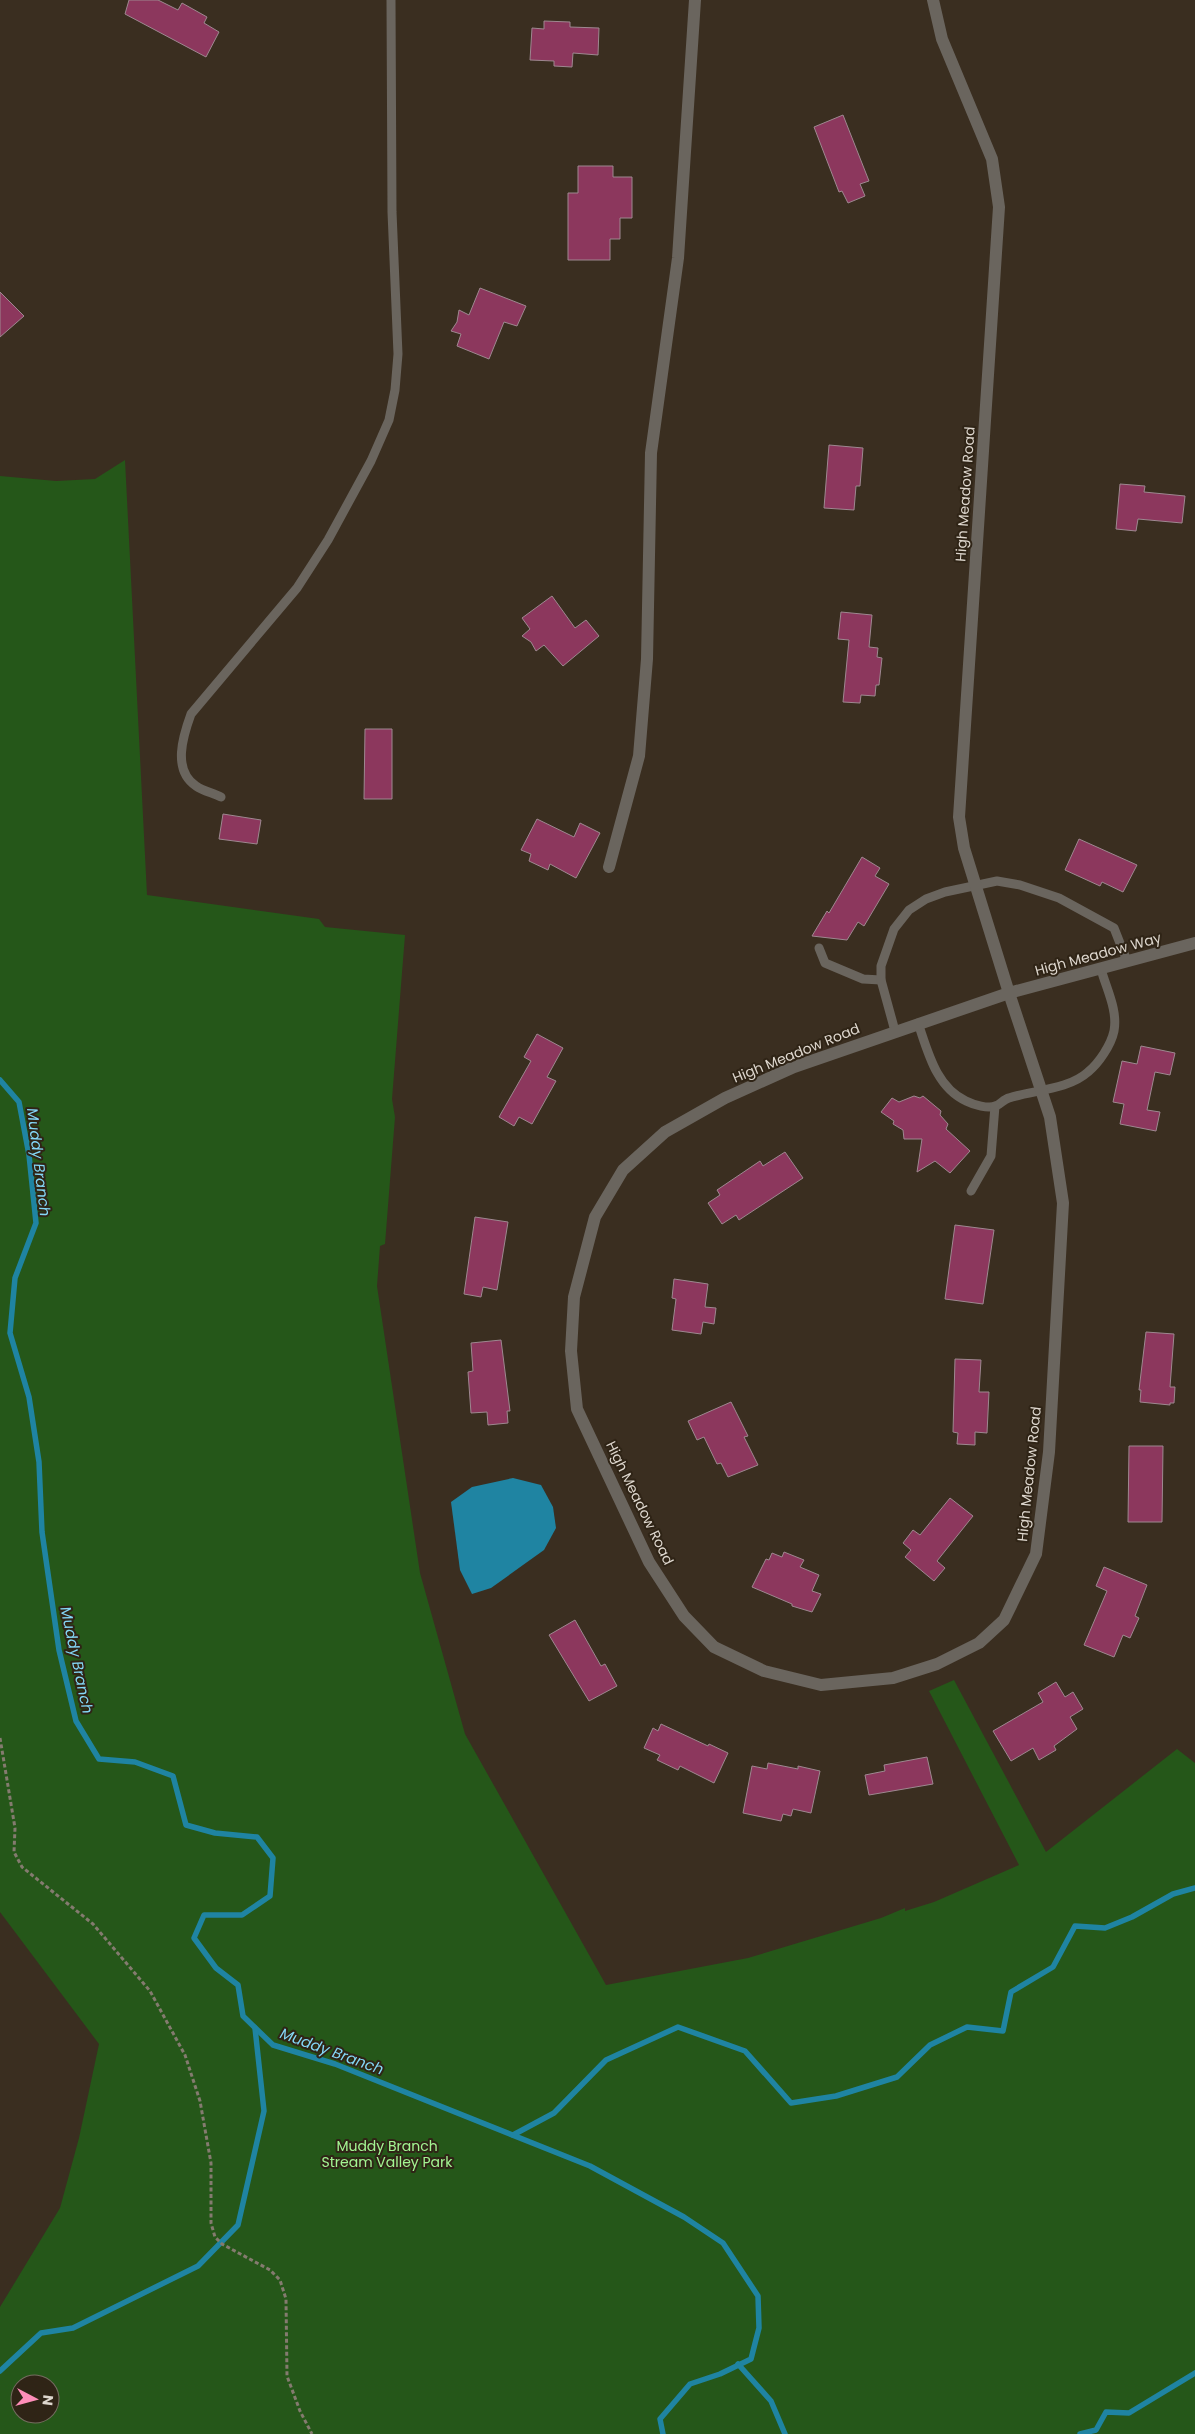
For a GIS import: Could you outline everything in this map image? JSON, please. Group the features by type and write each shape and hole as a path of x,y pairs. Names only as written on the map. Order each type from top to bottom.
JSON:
{"street":[{"path":"609,867 639,756 647,659 651,453 678,258 696,0"},
{"name":"High Meadow Road","path":"933,0 942,39 992,159 999,207 959,817 964,848 975,885 1050,1117 1063,1203 1049,1452 1036,1554 1004,1620 978,1643 936,1664 893,1678 821,1685 764,1671 714,1646 684,1616 650,1562 577,1409 571,1352 574,1297 595,1217 623,1170 665,1132 725,1098 794,1067 1009,993"},
{"name":"High Meadow Way","path":"1009,993 1195,943"}],"lane":[{"path":"221,796 196,786 186,776 182,759 183,736 191,714 297,588 328,540 371,460 389,420 395,390 398,354 392,212 391,0"},
{"path":"895,1031 881,980 881,966 894,929 909,910 926,899 975,885 997,882 1020,885 1059,898 1114,928 1127,961"},
{"path":"819,948 825,964 863,979 881,980"},
{"path":"918,1023 933,1068 948,1088 966,1101 982,1106 995,1106 1007,1098 1070,1082 1087,1073 1109,1043 1114,1032 1115,1015 1101,968"},
{"path":"971,1190 991,1156 995,1106"}],"path":[{"path":"0,1738 15,1828 14,1852 22,1867 93,1924 150,1991 184,2055 200,2101 210,2163 211,2223 215,2237 222,2244 270,2270 280,2280 286,2299 287,2376 300,2411 312,2434"}],"green space":[{"name":"Muddy Branch Stream Valley Park","path":"125,460 147,895 319,919 325,927 405,935 392,1099 395,1117 385,1244 380,1246 377,1286 420,1573 465,1734 606,1985 748,1958 881,1918 905,1908 905,1911 934,1902 1019,1865 929,1691 954,1680 1046,1852 1177,1749 1195,1763 1195,2434 0,2434 0,2307 60,2208 79,2138 99,2044 0,1912 0,476 56,481 95,479"}],"water":[{"path":"513,1478 541,1485 553,1507 556,1528 544,1550 491,1588 472,1594 460,1570 451,1502 472,1487"}],"building":[{"path":"129,0 158,0 178,10 182,3 207,17 204,23 219,32 206,57 125,14"},
{"path":"544,21 570,22 570,27 599,28 598,55 573,53 572,67 554,66 554,61 530,60 532,28 544,29"},
{"path":"843,115 869,181 860,184 865,196 848,203 842,191 839,192 814,127"},
{"path":"578,166 613,166 613,177 632,177 632,218 620,218 620,239 610,239 610,260 568,260 568,193 578,193"},
{"path":"480,288 526,306 517,326 504,322 489,359 457,346 461,334 451,331 457,322 459,310 469,315"},
{"path":"0,292 24,316 0,337"},
{"path":"829,445 863,448 860,486 856,486 854,510 824,508"},
{"path":"1120,484 1145,486 1144,492 1185,496 1182,523 1138,519 1136,531 1116,529"},
{"path":"552,596 575,628 586,620 599,636 563,666 544,645 536,651 531,642 522,636 530,629 522,618"},
{"path":"841,612 872,615 869,647 878,648 877,657 882,658 879,685 876,685 875,696 861,695 860,703 843,702 849,640 838,639"},
{"path":"365,729 392,729 392,799 364,799"},
{"path":"223,814 261,820 257,844 219,839"},
{"path":"537,819 574,837 580,823 600,833 576,878 550,864 548,870 529,861 531,854 521,850"},
{"path":"1079,839 1137,865 1123,892 1102,882 1100,886 1065,870"},
{"path":"862,857 880,868 875,876 889,884 864,926 858,922 847,940 812,936 827,911 829,913"},
{"path":"537,1034 563,1048 547,1077 556,1081 532,1124 519,1117 514,1126 499,1117 531,1061 524,1057"},
{"path":"1141,1046 1175,1053 1170,1075 1155,1072 1147,1110 1160,1112 1156,1131 1120,1124 1124,1104 1113,1102 1122,1061 1137,1064"},
{"path":"914,1096 920,1098 923,1096 941,1111 940,1115 948,1124 946,1129 970,1151 950,1173 935,1161 917,1172 922,1139 904,1139 903,1130 893,1124 894,1121 881,1112 892,1098 899,1102"},
{"path":"785,1152 803,1178 739,1220 736,1215 722,1224 708,1203 720,1195 717,1190 760,1161 763,1166"},
{"path":"475,1217 508,1222 497,1290 483,1287 481,1297 464,1294"},
{"path":"955,1225 994,1230 983,1304 945,1299"},
{"path":"674,1279 708,1284 705,1307 716,1308 714,1324 703,1322 701,1334 672,1330 676,1299 672,1298"},
{"path":"1146,1332 1174,1334 1170,1387 1175,1387 1174,1403 1170,1403 1170,1405 1140,1402 1141,1390 1139,1390"},
{"path":"501,1340 510,1411 507,1411 508,1423 488,1425 487,1412 471,1413 468,1372 473,1371 471,1343"},
{"path":"955,1359 981,1360 979,1392 989,1392 987,1433 975,1432 975,1445 957,1444 958,1433 953,1432"},
{"path":"731,1402 748,1436 744,1437 758,1465 728,1477 721,1463 717,1464 704,1437 697,1440 688,1421"},
{"path":"1129,1446 1163,1446 1162,1522 1128,1522"},
{"path":"950,1498 973,1516 937,1561 945,1568 934,1581 905,1557 911,1550 903,1543 913,1530 920,1535"},
{"path":"784,1552 804,1560 800,1567 819,1575 812,1591 821,1594 812,1612 792,1606 792,1604 752,1587 766,1559 769,1560 772,1553 782,1557"},
{"path":"1104,1567 1147,1585 1135,1616 1139,1618 1130,1638 1123,1635 1114,1657 1084,1645 1107,1591 1096,1586"},
{"path":"575,1620 601,1666 605,1664 617,1686 589,1701 549,1635"},
{"path":"1056,1682 1065,1697 1073,1692 1083,1709 1070,1717 1077,1729 1054,1746 1056,1750 1039,1760 1033,1748 1011,1761 993,1731 1043,1702 1038,1693"},
{"path":"661,1724 708,1746 709,1744 728,1753 714,1783 680,1766 678,1770 657,1760 660,1755 644,1748 653,1728 658,1731"},
{"path":"927,1757 933,1784 869,1795 865,1775 885,1771 884,1765"},
{"path":"768,1763 798,1769 798,1766 820,1771 811,1813 793,1809 791,1816 783,1814 781,1821 743,1813 752,1766 767,1769"}],"waterway":[{"name":"Muddy Branch","path":"0,1080 19,1102 29,1155 36,1223 15,1278 10,1333 29,1397 39,1462 42,1532 59,1650 76,1721 99,1759 135,1762 173,1776 186,1825 215,1833 257,1837 273,1858 270,1896 242,1915 204,1915 194,1938 216,1968 238,1985 243,2016 273,2045 335,2064 590,2166 684,2217 723,2243 758,2296 759,2328 751,2359 720,2374 690,2384 660,2419 663,2434"},
{"path":"513,2135 554,2113 606,2060 678,2027 745,2051 791,2103 836,2096 897,2077 930,2045 967,2027 1003,2031 1011,1992 1053,1967 1075,1926 1105,1928 1132,1917 1173,1894 1195,1888"},
{"path":"0,2371 41,2333 73,2328 198,2266 238,2225 264,2111 255,2028"},
{"path":"738,2364 771,2401 785,2434"},
{"path":"1080,2434 1096,2430 1106,2412 1129,2413 1195,2373"}]}
